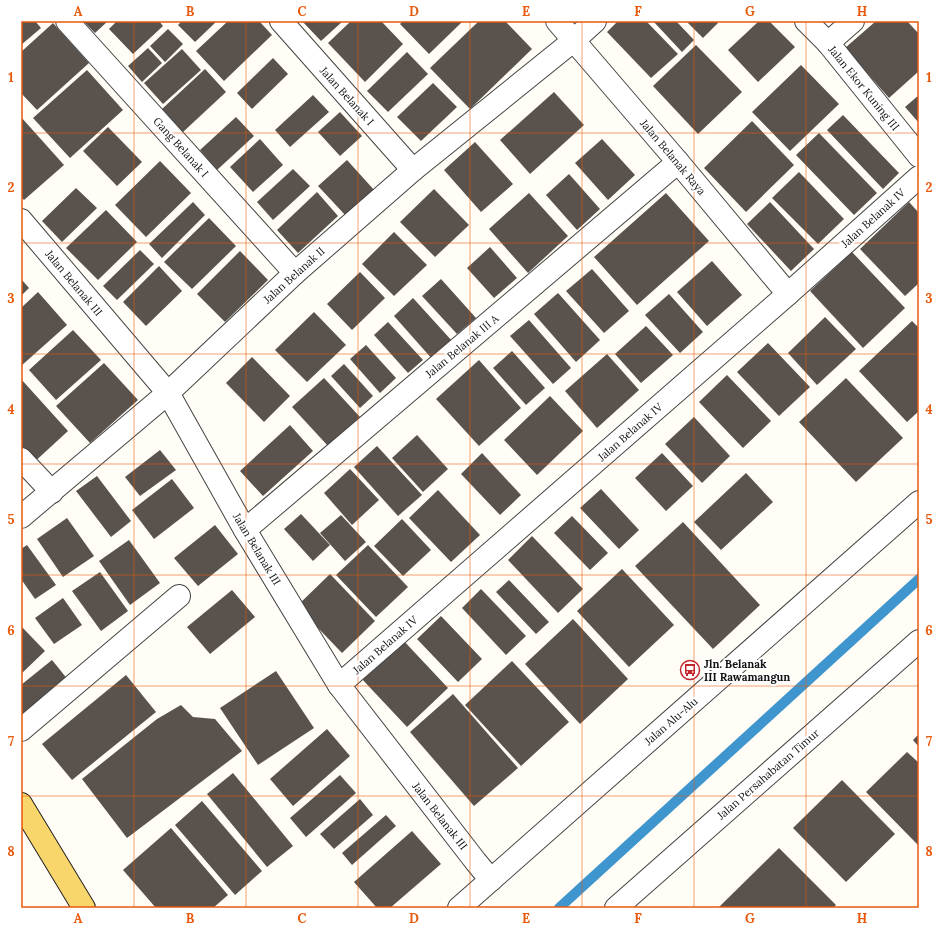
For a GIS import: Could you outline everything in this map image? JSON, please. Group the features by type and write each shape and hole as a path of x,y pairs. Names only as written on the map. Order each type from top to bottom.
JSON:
{"main road":[{"path":"21,804 84,908"}],"street":[{"name":"Gang Belanak I","path":"67,21 295,273"},
{"name":"Jalan Belanak I","path":"281,21 413,170"},
{"name":"Jalan Belanak Raya","path":"556,21 678,162 788,294"},
{"path":"574,41 595,21"},
{"name":"Jalan Ekor Kuning III","path":"806,21 828,44 919,156"},
{"path":"828,44 853,21"},
{"name":"Jalan Belanak II","path":"21,517 168,394 295,273 413,170 574,41"},
{"name":"Jalan Belanak III A","path":"245,530 678,162"},
{"name":"Jalan Belanak IV","path":"339,685 788,294 919,177"},
{"name":"Jalan Belanak III","path":"21,220 168,394 245,530 339,685 491,880"},
{"path":"21,459 52,492"},
{"name":"Jalan Alu-Alu","path":"459,908 919,502"},
{"path":"21,730 179,596"},
{"name":"Jalan Persahabatan Timur","path":"616,908 919,641"}],"building":[{"path":"21,21 35,21 41,28 21,45"},
{"path":"83,21 108,21 95,33"},
{"path":"117,21 159,21 163,26 133,54 109,29"},
{"path":"182,21 217,21 195,42 178,25"},
{"path":"228,21 259,21 272,35 224,81 196,51"},
{"path":"302,21 343,21 321,41"},
{"path":"351,21 381,21 403,44 365,82 328,43"},
{"path":"403,21 463,21 429,54 400,24"},
{"path":"479,21 505,21 532,49 470,109 430,68"},
{"path":"618,21 646,21 678,54 651,78 607,32"},
{"path":"653,21 676,21 694,40 682,52"},
{"path":"686,21 717,21 718,23 703,38"},
{"path":"759,21 769,21 795,47 758,82 728,50"},
{"path":"876,21 907,21 919,34 919,71 889,98 845,48"},
{"path":"53,23 89,63 37,110 21,93 21,52"},
{"path":"168,29 183,44 165,62 150,46"},
{"path":"696,45 742,92 698,134 653,86"},
{"path":"148,48 162,63 142,82 128,66"},
{"path":"182,49 201,70 163,104 144,83"},
{"path":"407,52 428,74 388,112 367,91"},
{"path":"273,58 288,74 252,109 237,93"},
{"path":"801,65 839,104 790,151 752,112"},
{"path":"205,69 226,92 183,132 162,109"},
{"path":"87,70 123,110 70,158 33,118"},
{"path":"433,83 457,107 421,141 397,117"},
{"path":"554,92 584,125 530,174 500,140"},
{"path":"313,95 329,112 290,147 275,130"},
{"path":"919,95 919,123 905,107"},
{"path":"340,112 362,136 340,156 318,132"},
{"path":"843,115 899,173 883,189 827,130"},
{"path":"21,117 64,165 24,200 21,197"},
{"path":"236,117 254,136 217,170 200,150"},
{"path":"752,121 794,165 746,212 704,168"},
{"path":"108,127 142,162 117,186 83,151"},
{"path":"819,133 877,193 854,215 796,155"},
{"path":"260,139 283,165 253,192 230,167"},
{"path":"602,139 635,175 608,200 575,163"},
{"path":"475,142 513,184 481,212 444,170"},
{"path":"347,160 375,191 347,217 318,186"},
{"path":"160,161 191,193 146,237 115,205"},
{"path":"293,169 310,186 273,220 257,202"},
{"path":"799,172 844,219 818,244 772,198"},
{"path":"569,174 600,209 577,230 546,195"},
{"path":"76,188 97,208 62,242 42,221"},
{"path":"434,189 469,225 435,257 400,222"},
{"path":"317,192 338,216 298,253 277,230"},
{"path":"529,193 568,236 528,273 489,229"},
{"path":"666,193 709,241 637,305 594,257"},
{"path":"193,202 205,215 162,258 149,244"},
{"path":"770,202 814,249 791,271 747,224"},
{"path":"909,202 919,213 919,283 905,296 860,249"},
{"path":"106,210 137,242 98,280 66,248"},
{"path":"209,218 236,246 192,289 164,262"},
{"path":"394,232 427,265 394,296 362,264"},
{"path":"490,247 517,278 494,298 467,268"},
{"path":"140,250 154,264 117,300 103,286"},
{"path":"240,251 268,280 225,322 197,294"},
{"path":"852,252 905,308 863,348 810,291"},
{"path":"712,261 742,295 707,326 677,292"},
{"path":"159,266 182,291 146,326 123,302"},
{"path":"592,269 629,311 604,333 566,291"},
{"path":"360,272 385,298 352,330 327,304"},
{"path":"21,279 29,288 21,296"},
{"path":"441,279 476,318 457,334 422,296"},
{"path":"38,292 67,325 21,366 21,308"},
{"path":"558,293 600,340 576,362 534,314"},
{"path":"669,294 703,332 680,353 645,315"},
{"path":"413,298 453,342 433,360 394,316"},
{"path":"314,312 346,345 307,382 275,350"},
{"path":"825,317 856,349 817,385 788,353"},
{"path":"529,320 571,368 553,384 510,336"},
{"path":"912,321 919,328 919,411 907,422 859,371"},
{"path":"388,322 423,360 408,373 374,335"},
{"path":"646,326 673,355 641,383 615,354"},
{"path":"73,330 101,360 56,400 29,370"},
{"path":"768,343 810,387 779,416 737,372"},
{"path":"366,345 396,378 380,393 350,359"},
{"path":"512,351 545,388 526,405 493,368"},
{"path":"607,354 639,390 597,428 565,391"},
{"path":"252,357 290,396 264,422 226,383"},
{"path":"479,360 521,408 479,446 436,399"},
{"path":"104,363 138,400 90,443 56,406"},
{"path":"344,364 373,396 360,408 331,376"},
{"path":"727,375 771,421 743,448 699,402"},
{"path":"324,378 360,417 328,446 292,407"},
{"path":"846,378 903,438 856,482 799,422"},
{"path":"21,379 68,431 31,465 21,454"},
{"path":"550,396 583,431 537,475 504,440"},
{"path":"694,417 730,456 702,483 665,444"},
{"path":"290,425 313,451 263,496 240,471"},
{"path":"417,435 448,469 423,492 392,458"},
{"path":"377,446 422,495 398,516 354,467"},
{"path":"160,450 176,470 140,496 125,477"},
{"path":"482,453 521,495 500,515 461,474"},
{"path":"662,453 693,486 666,511 635,478"},
{"path":"350,469 379,500 352,525 324,493"},
{"path":"746,473 773,502 721,550 694,522"},
{"path":"97,476 131,521 111,537 76,491"},
{"path":"172,479 194,508 154,539 132,510"},
{"path":"601,489 639,530 619,549 580,508"},
{"path":"438,490 480,535 451,562 409,518"},
{"path":"301,514 330,545 313,561 284,529"},
{"path":"341,515 366,542 345,561 320,533"},
{"path":"572,516 608,553 590,570 554,533"},
{"path":"67,518 94,556 63,577 37,539"},
{"path":"402,519 431,550 403,576 374,546"},
{"path":"683,522 760,605 713,649 635,566"},
{"path":"215,525 238,554 198,586 174,558"},
{"path":"532,536 583,589 558,613 508,560"},
{"path":"129,540 160,583 130,605 99,561"},
{"path":"27,545 56,585 35,599 21,579 21,549"},
{"path":"368,545 408,587 376,617 336,575"},
{"path":"622,569 674,625 629,667 577,611"},
{"path":"100,572 128,611 101,631 72,591"},
{"path":"330,574 375,621 342,653 297,606"},
{"path":"509,580 549,622 536,634 496,592"},
{"path":"481,589 526,636 506,655 462,608"},
{"path":"232,590 255,617 210,654 187,627"},
{"path":"63,598 82,625 54,644 35,618"},
{"path":"441,616 482,659 458,682 417,639"},
{"path":"573,619 628,679 580,724 525,664"},
{"path":"21,626 45,651 21,674"},
{"path":"402,639 448,688 407,727 361,678"},
{"path":"52,660 69,681 21,720 21,685"},
{"path":"512,661 569,722 521,766 465,705"},
{"path":"276,671 314,728 258,765 220,708"},
{"path":"126,675 156,712 72,780 42,744"},
{"path":"453,694 518,768 474,806 410,732"},
{"path":"181,705 193,717 215,719 242,751 127,838 82,779 157,719"},
{"path":"327,729 350,756 293,806 270,779"},
{"path":"919,734 919,747 913,740"},
{"path":"907,752 919,763 919,846 866,792"},
{"path":"233,773 293,846 267,867 207,794"},
{"path":"340,775 356,793 306,837 290,818"},
{"path":"842,780 895,834 846,882 793,828"},
{"path":"360,799 373,815 334,849 320,834"},
{"path":"202,801 262,871 235,895 175,825"},
{"path":"386,815 396,826 352,865 342,853"},
{"path":"171,828 228,895 213,908 156,908 123,870"},
{"path":"412,831 441,864 390,908 377,908 354,882"},
{"path":"779,848 836,905 833,908 718,908"}],"waterway":[{"path":"559,908 919,579"}],"place":[{"name":"Jln. Belanak III Rawamangun","path":"690,670"}]}
